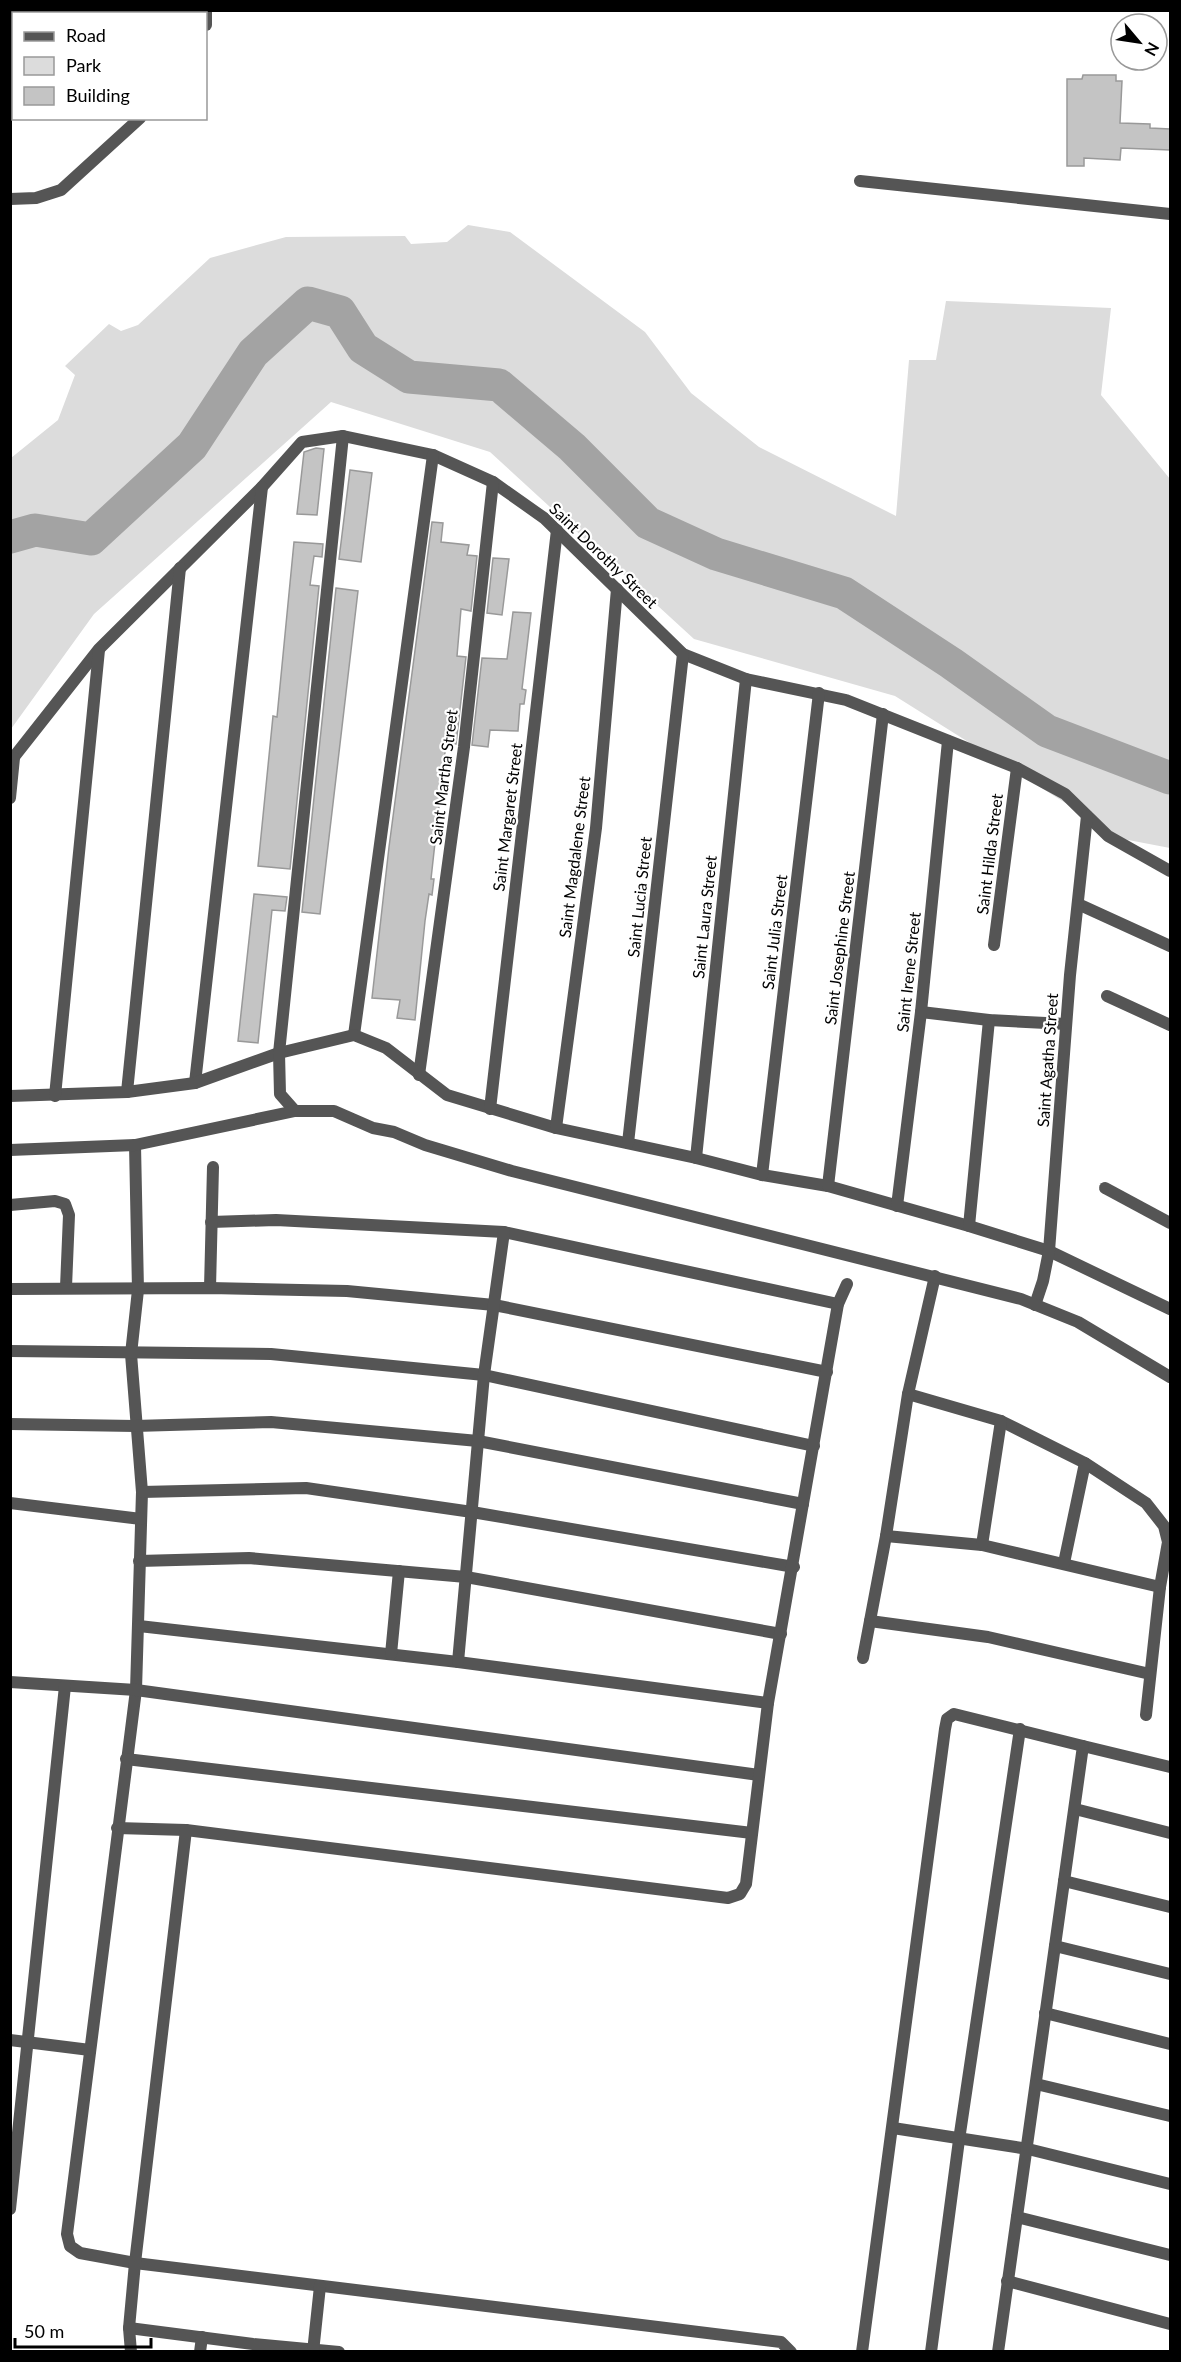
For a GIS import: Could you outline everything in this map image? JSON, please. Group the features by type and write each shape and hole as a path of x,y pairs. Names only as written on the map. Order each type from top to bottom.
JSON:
{"street":[{"path":"10,199 36,198 61,190 138,120"},
{"path":"860,181 1170,214"},
{"path":"295,1112 280,1094 279,1053 343,436"},
{"name":"Saint Dorothy Street","path":"12,760 99,649 262,487 302,442 343,436 433,454 493,482 544,518 683,654 746,679 819,693 883,714 1017,768 1065,794 1108,836 1170,871"},
{"path":"354,1035 433,454"},
{"name":"Saint Martha Street","path":"419,1075 464,747 493,482"},
{"path":"195,1083 262,487"},
{"name":"Saint Margaret Street","path":"490,1108 557,530"},
{"path":"127,1092 180,568"},
{"name":"Saint Magdalene Street","path":"556,1128 596,828 617,589"},
{"path":"55,1096 99,649"},
{"name":"Saint Lucia Street","path":"628,1143 683,654"},
{"name":"Saint Laura Street","path":"696,1158 746,679"},
{"name":"Saint Julia Street","path":"762,1175 819,693"},
{"name":"Saint Josephine Street","path":"828,1186 883,714"},
{"name":"Saint Irene Street","path":"897,1206 921,1012 948,741"},
{"path":"10,798 12,760"},
{"name":"Saint Hilda Street","path":"994,945 1017,768"},
{"name":"Saint Agatha Street","path":"1035,1305 1049,1251 1066,1024 1087,816"},
{"path":"1078,904 1170,946"},
{"path":"1107,996 1170,1025"},
{"path":"921,1012 989,1020 1066,1024"},
{"path":"969,1226 989,1020"},
{"path":"10,1096 127,1092 195,1083 279,1053 354,1035 386,1048 447,1095 556,1128 696,1158 762,1175 828,1186 969,1226 1049,1251 1170,1309"},
{"path":"10,1150 135,1145 295,1112 334,1110 373,1128 394,1132 425,1145 512,1171 935,1276 1035,1305 1078,1322 1170,1377"},
{"path":"135,1145 138,1290 131,1354 142,1492 136,1690 90,2050 68,2240 70,2246 80,2253 135,2264 781,2342 791,2352"},
{"path":"210,1288 213,1167"},
{"path":"1105,1188 1170,1223"},
{"path":"10,1205 55,1201 65,1204 68,1209 66,1287"},
{"path":"211,1222 276,1220 504,1232 838,1304"},
{"path":"458,1662 484,1375 504,1232"},
{"path":"863,1658 886,1536 908,1394 935,1276"},
{"path":"117,1828 186,1830 728,1898 740,1894 744,1890 768,1703 794,1567 838,1304 847,1284"},
{"path":"10,1289 66,1287 138,1290 210,1288 347,1291 494,1305 827,1372"},
{"path":"10,1352 271,1354 484,1375 814,1446"},
{"path":"908,1394 1001,1421 1085,1463 1146,1503 1164,1526 1168,1542 1160,1587 1146,1715"},
{"path":"982,1545 1001,1421"},
{"path":"10,1424 135,1426 272,1422 478,1441 803,1504"},
{"path":"1064,1563 1085,1463"},
{"path":"142,1492 306,1488 472,1512 794,1567"},
{"path":"10,1503 141,1519"},
{"path":"886,1536 982,1545 1160,1587"},
{"path":"139,1561 249,1558 466,1577 781,1634"},
{"path":"391,1654 399,1571"},
{"path":"870,1621 988,1637 1150,1674"},
{"path":"139,1626 458,1662 768,1703"},
{"path":"10,1682 136,1690 759,1775"},
{"path":"10,2209 65,1686"},
{"path":"862,2352 947,1719 954,1714 1170,1767"},
{"path":"931,2352 959,2140 1020,1729"},
{"path":"998,2352 1083,1746"},
{"path":"126,1759 752,1833"},
{"path":"1075,1809 1170,1833"},
{"path":"131,2352 129,2328 135,2264 186,1830"},
{"path":"1065,1881 1170,1907"},
{"path":"1056,1946 1170,1974"},
{"path":"1045,2013 1170,2044"},
{"path":"10,2040 90,2050"},
{"path":"1036,2084 1170,2116"},
{"path":"893,2128 1028,2149 1170,2184"},
{"path":"1017,2217 1170,2255"},
{"path":"1007,2281 1170,2324"},
{"path":"313,2350 320,2286"},
{"path":"129,2328 202,2337 252,2348 339,2352"},
{"path":"200,2352 202,2337"}],"green space":[{"path":"468,225 510,232 645,332 691,393 759,447 896,516 909,360 936,360 946,301 1111,308 1101,395 1170,479 1170,848 1123,839 895,696 694,639 490,452 331,402 94,614 11,729 11,458 58,420 75,375 65,366 109,324 121,331 138,325 210,258 286,237 405,236 411,244 447,242"}],"building":[{"path":"1083,75 1116,75 1116,81 1122,81 1120,123 1150,124 1150,128 1170,129 1170,150 1121,148 1120,160 1084,158 1084,166 1067,166 1067,79 1082,79"},
{"path":"316,448 324,449 317,515 297,514 304,452"},
{"path":"350,470 372,473 361,562 339,559"},
{"path":"432,522 443,523 441,542 469,545 467,555 477,556 471,611 461,609 457,656 466,657 456,744 446,743 431,879 434,879 425,921 415,1020 397,1018 400,1000 372,998 389,847"},
{"path":"294,542 323,544 322,557 314,556 310,585 319,586 290,869 258,866 273,716 277,717"},
{"path":"493,558 509,559 502,615 487,613"},
{"path":"336,588 358,591 320,914 302,912"},
{"path":"513,612 531,613 522,689 526,690 524,704 520,704 518,731 490,730 488,747 472,745 482,658 507,659"},
{"path":"254,894 287,897 285,911 272,910 258,1043 238,1041"}],"waterway":[{"path":"10,537 35,530 91,539 192,446 253,353 308,303 340,312 363,348 409,377 499,385 572,447 648,523 716,554 844,593 951,663 1047,731 1170,778"}]}
